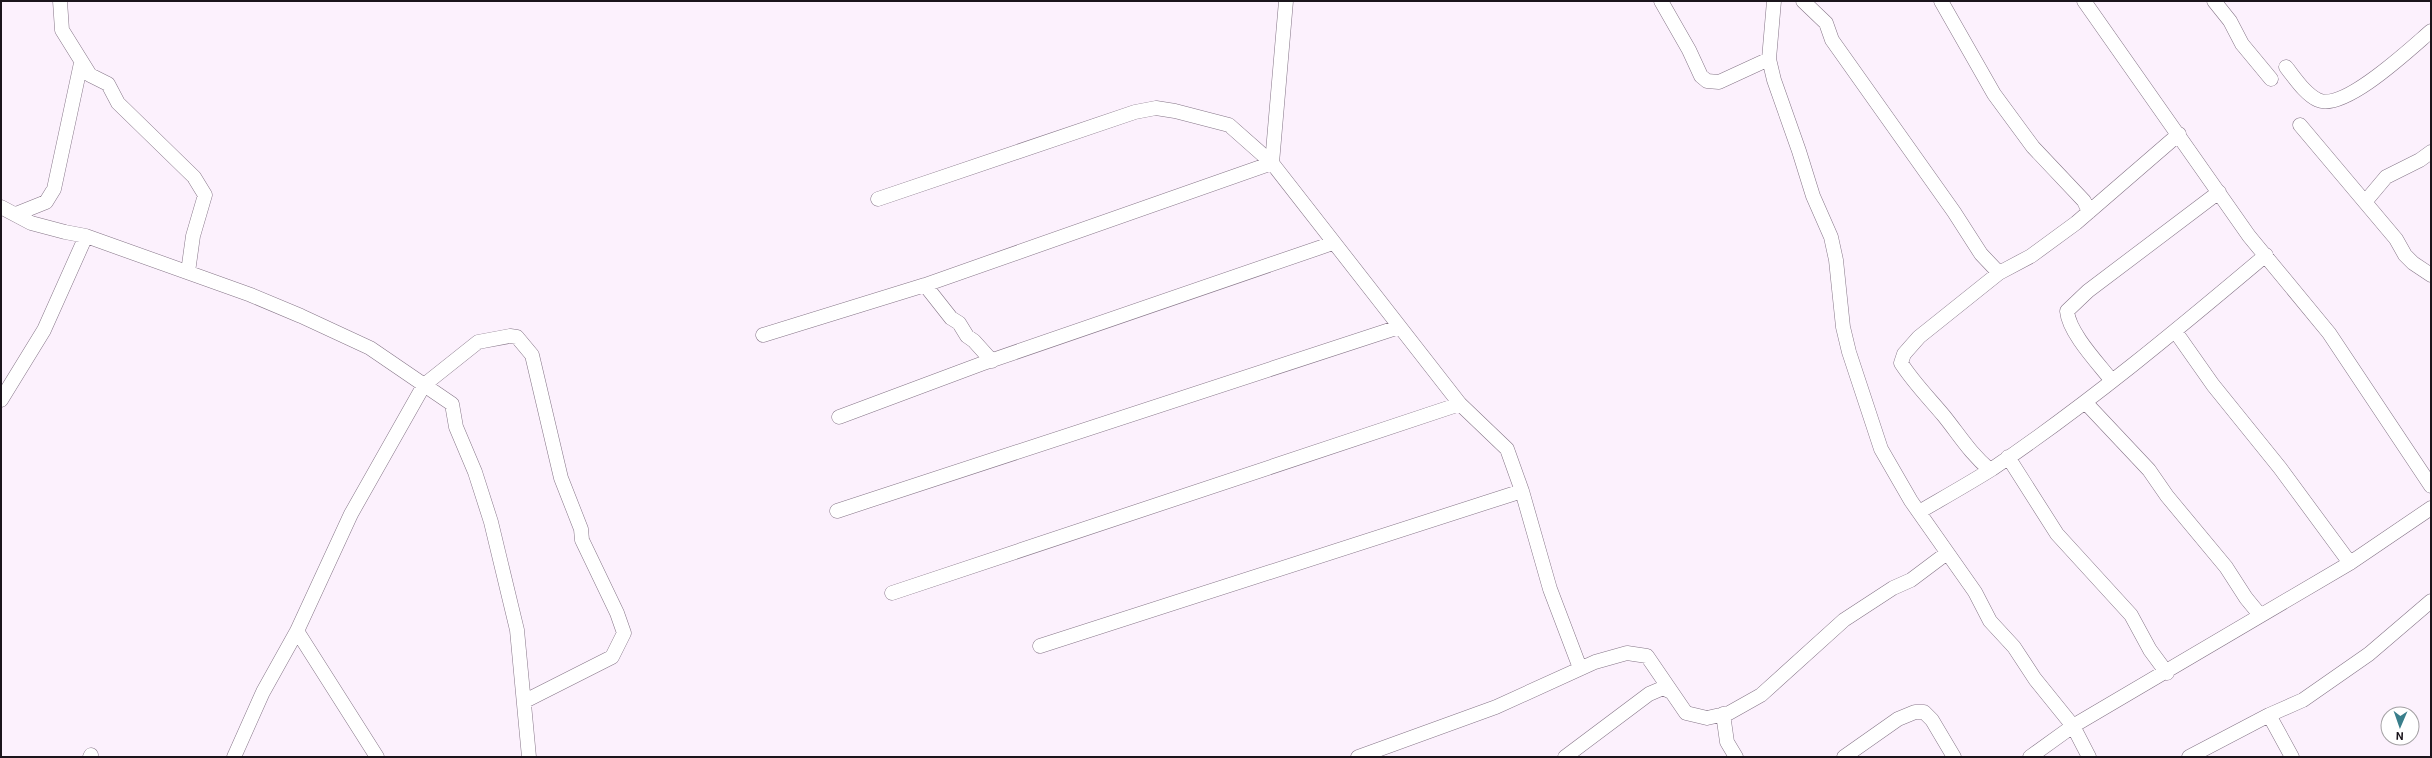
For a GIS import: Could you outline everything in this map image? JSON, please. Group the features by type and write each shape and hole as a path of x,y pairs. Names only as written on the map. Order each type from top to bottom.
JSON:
{"street":[{"path":"60,1 62,30 81,63 90,75 108,84 118,103 194,177 203,190 205,195 204,204 193,236 188,272"},
{"path":"1272,163 1286,1"},
{"path":"1661,1 1690,50 1701,76 1707,81 1719,82 1769,59"},
{"path":"1774,1 1769,59 1774,80 1813,196 1830,237 1840,286 1843,327 1858,384 1881,449 1919,512 1975,592 1990,621 2014,647 2035,680 2073,726 2089,757"},
{"path":"1803,1 1826,23 1832,40 1886,114 1981,254 1999,274"},
{"path":"1941,1 1994,94 2033,147 2084,201 2089,212"},
{"path":"2084,1 2250,236 2329,333 2431,486"},
{"path":"2214,1 2230,21 2242,44 2270,80"},
{"path":"2286,67 2299,84 2318,100 2336,101 2352,93 2431,31"},
{"path":"16,214 46,202 54,189 81,63"},
{"path":"878,199 1136,112 1156,108 1175,111 1229,125 1272,163 1460,404 1507,449 1522,491 1550,589 1580,668"},
{"path":"2300,125 2396,238 2405,255 2431,276"},
{"path":"1990,470 1973,456 1901,363 1904,354 1919,337 1999,274 2031,256 2089,212 2179,134"},
{"path":"2365,202 2386,177 2420,160 2431,152"},
{"path":"763,336 925,286 1272,163"},
{"path":"2112,381 2074,330 2067,311 2088,291 2219,192"},
{"path":"1,207 31,223 86,236 251,295 370,348 452,404 456,427 475,472 491,522 517,630 525,701 529,757"},
{"path":"1,400 44,330 86,236"},
{"path":"839,417 992,361 1333,243"},
{"path":"1919,512 1990,470 2085,402 2175,331 2266,255"},
{"path":"925,286 952,318 959,323 967,336 974,341 992,361"},
{"path":"837,511 1399,327"},
{"path":"2175,331 2213,385 2280,468 2350,563"},
{"path":"234,757 263,692 297,631 351,514 424,385 478,342 510,336 517,337 532,355 561,478 581,529 582,540 617,613 624,633 612,658 525,701"},
{"path":"2085,402 2149,470 2167,496 2226,568 2246,598 2260,615"},
{"path":"892,593 1460,404"},
{"path":"2008,457 2057,534 2131,615 2150,650 2166,673"},
{"path":"1040,646 1522,491"},
{"path":"2030,757 2073,726 2166,673 2260,615 2350,563 2431,508"},
{"path":"1358,757 1496,707 1580,668 1627,653 1637,653 1647,656 1686,713 1707,718 1734,711 1762,695 1844,620 1893,588 1911,580 1947,553"},
{"path":"2189,757 2303,700 2369,654 2431,600"},
{"path":"297,631 377,757"},
{"path":"1565,757 1649,694 1663,688 1671,692"},
{"path":"1844,757 1898,720 1915,712 1924,712 1932,720 1954,757"},
{"path":"1723,714 1727,742 1736,757"},
{"path":"2269,716 2292,757"}]}
